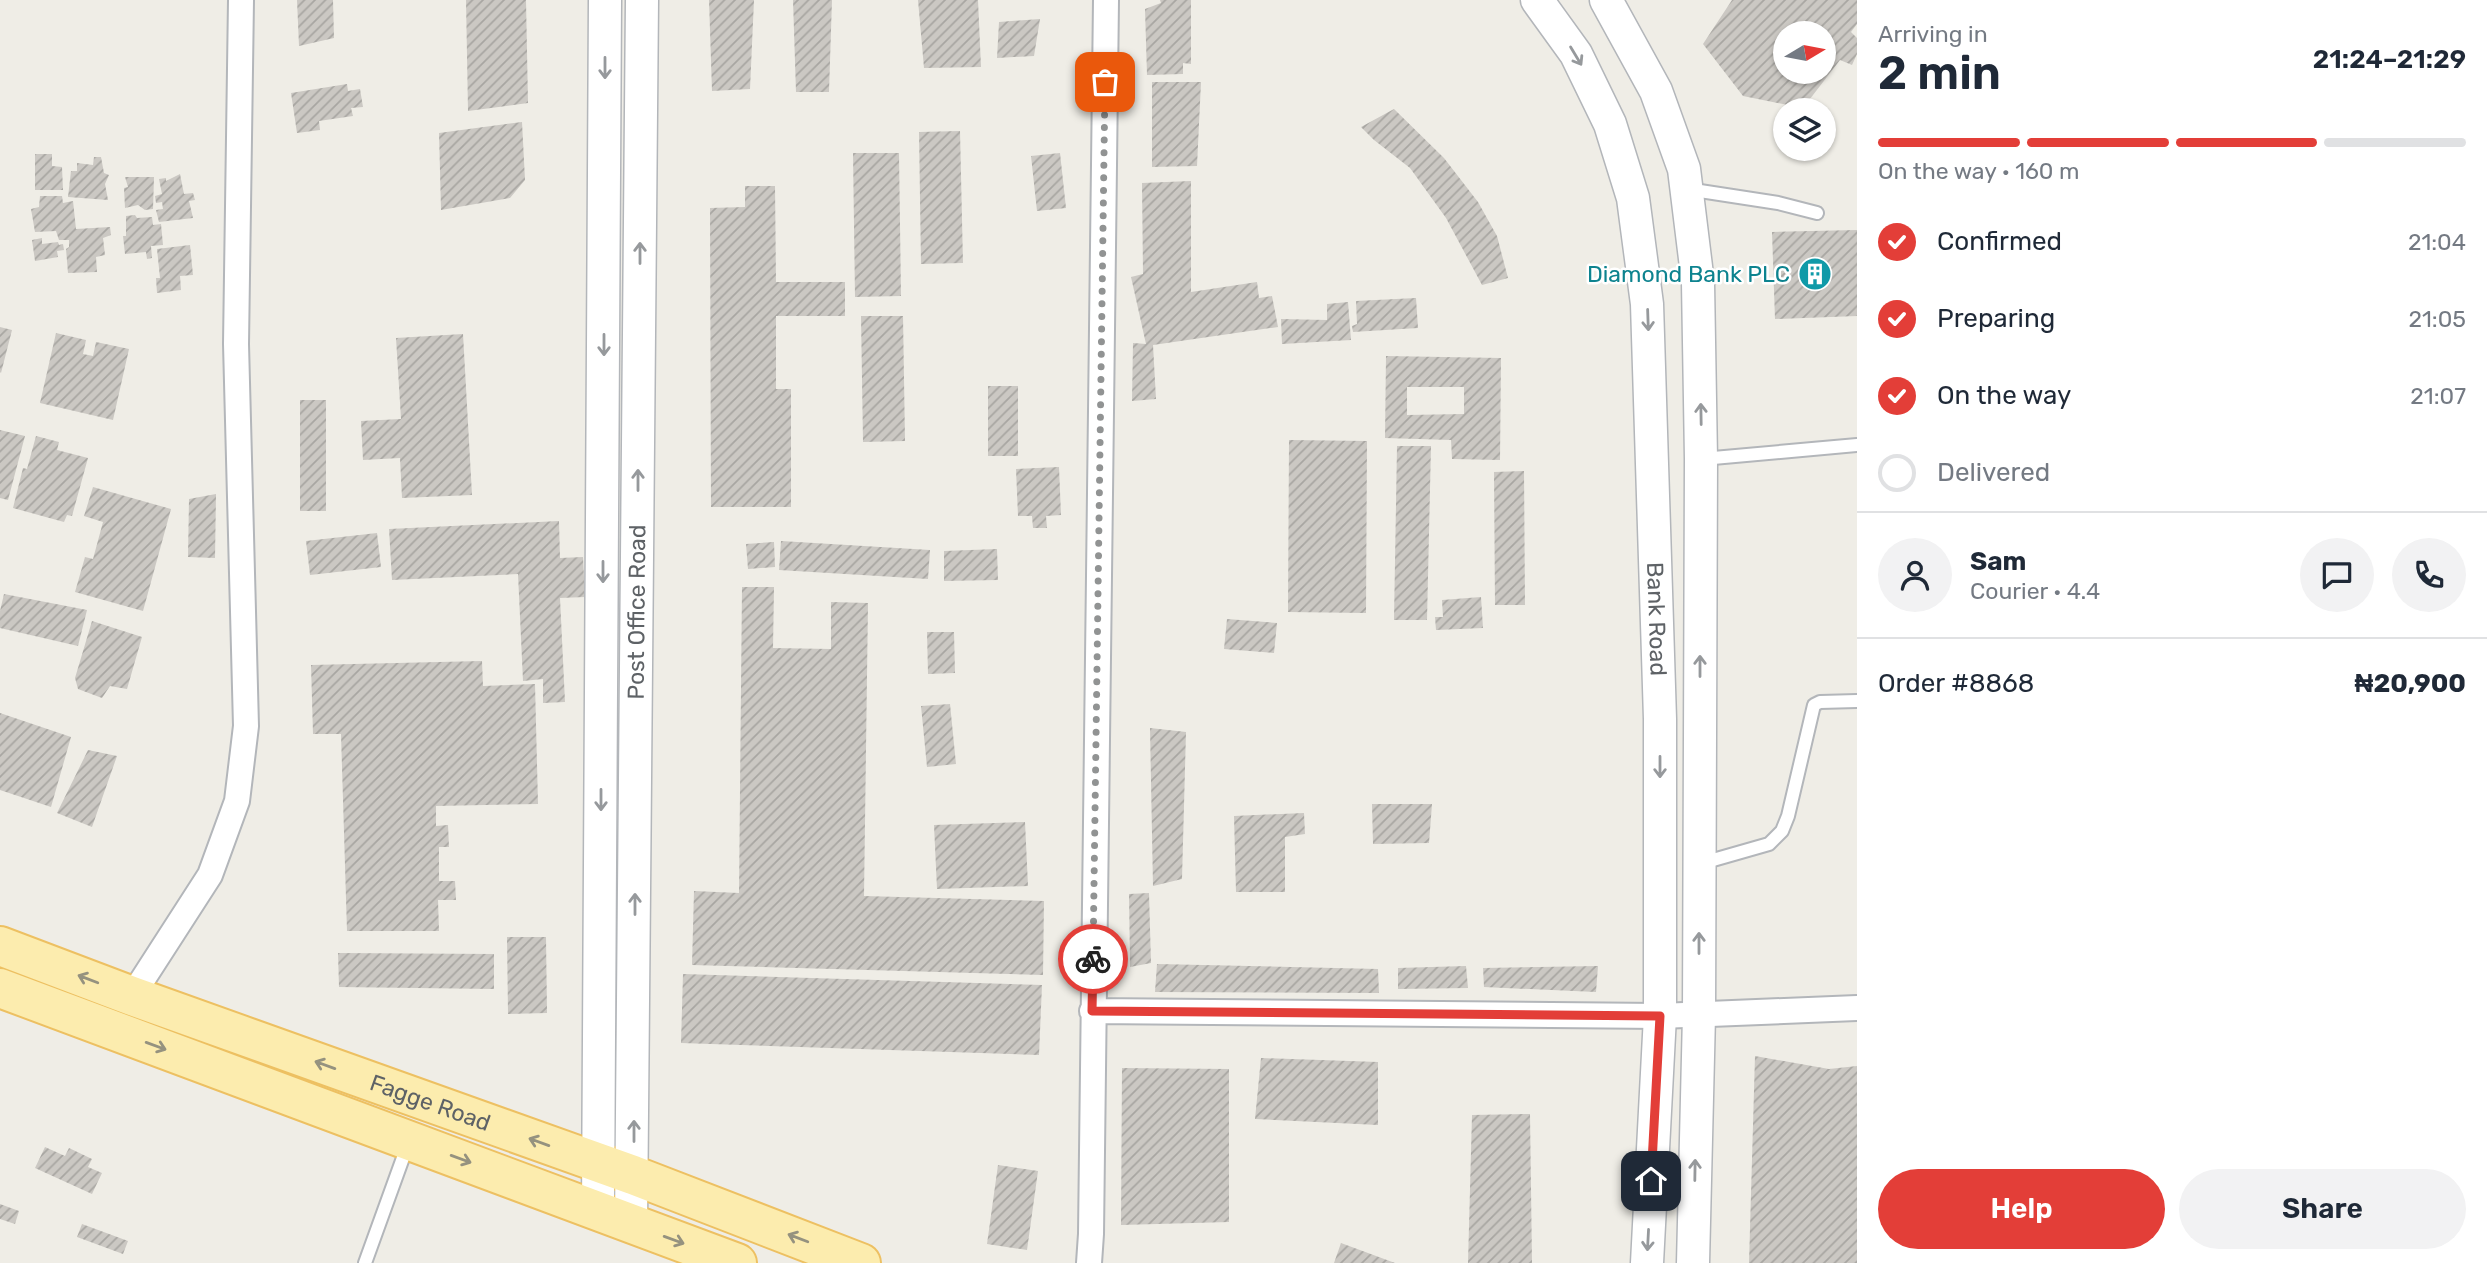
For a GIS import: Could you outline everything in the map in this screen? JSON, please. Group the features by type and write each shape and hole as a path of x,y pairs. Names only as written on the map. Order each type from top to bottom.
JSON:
{"main road":[{"name":"Fagge Road","path":"0,946 616,1169 861,1263"},
{"name":"Fagge Road","path":"0,988 737,1263"}],"street":[{"path":"132,996 210,875 237,801 246,726 236,344 242,0"},
{"name":"Post Office Road","path":"606,0 616,1169"},
{"name":"Post Office Road","path":"615,1217 642,0"},
{"path":"1089,1263 1106,0"},
{"name":"Bank Road","path":"1536,0 1576,54 1610,124 1633,198 1647,304 1660,719 1660,1016 1647,1263"},
{"name":"Bank Road","path":"1606,0 1656,91 1684,169 1699,283 1699,1015 1693,1263"},
{"path":"1660,719 1699,719"},
{"path":"1092,1011 1660,1016 1857,1008"}],"lane":[{"path":"1687,189 1778,203 1817,213"},
{"path":"1701,459 1857,445"},
{"path":"1699,864 1769,844 1782,831 1788,816 1814,705 1820,702 1857,701"},
{"path":"365,1263 409,1140"}],"building":[{"path":"297,0 333,0 334,38 299,46"},
{"path":"466,0 526,0 528,103 468,111"},
{"path":"709,0 754,0 750,89 712,91"},
{"path":"793,0 832,0 829,92 796,92"},
{"path":"918,0 978,0 981,67 924,68"},
{"path":"1160,0 1191,0 1191,64 1183,63 1183,74 1147,75 1145,9 1161,3"},
{"path":"1732,0 1857,0 1857,24 1851,32 1857,38 1857,54 1852,65 1840,60 1836,65 1836,21 1773,21 1773,84 1822,84 1811,98 1773,98 1773,102 1743,96 1703,44"},
{"path":"1040,19 1034,56 997,58 999,22"},
{"path":"1152,82 1201,82 1197,166 1152,167"},
{"path":"347,84 348,91 360,89 363,107 351,108 353,116 319,121 320,130 297,133 291,93"},
{"path":"1394,109 1444,158 1478,202 1497,236 1508,278 1482,285 1446,218 1410,168 1361,127"},
{"path":"522,122 525,180 510,198 441,210 439,133"},
{"path":"960,131 963,263 921,264 919,132"},
{"path":"853,153 899,153 901,296 855,297"},
{"path":"1060,153 1066,208 1037,211 1031,156"},
{"path":"35,154 52,154 52,166 62,167 63,190 35,190"},
{"path":"94,157 101,157 104,173 109,175 105,184 108,200 68,197 71,171 77,171 77,163 93,165"},
{"path":"180,174 184,194 193,193 195,200 189,201 193,218 159,222 156,210 163,209 162,202 156,203 155,196 162,194 159,179 166,178 166,181"},
{"path":"125,177 154,177 153,209 145,210 138,205 125,208 124,188 128,187"},
{"path":"1191,181 1191,292 1257,282 1259,298 1272,296 1278,327 1153,345 1156,399 1132,401 1133,343 1146,344 1131,277 1143,274 1142,183"},
{"path":"745,186 775,186 776,282 845,282 845,316 776,316 776,389 791,389 791,507 711,507 710,208 745,207"},
{"path":"40,196 62,196 63,203 73,201 76,229 110,227 111,235 103,238 105,255 96,257 97,272 68,273 66,249 69,247 69,240 59,240 56,231 35,232 31,209 39,207"},
{"path":"135,215 137,218 152,217 153,225 161,224 163,245 151,246 152,258 147,259 146,252 125,254 123,236 126,236 126,216"},
{"name":"Diamond Bank PLC","path":"1857,230 1857,316 1775,319 1772,232"},
{"path":"42,238 42,244 58,242 59,245 63,244 64,250 57,251 58,257 35,261 32,240"},
{"path":"190,245 193,275 180,276 181,290 157,293 156,278 160,278 157,249"},
{"path":"1416,298 1418,328 1353,332 1352,326 1357,324 1356,301"},
{"path":"1348,302 1351,340 1282,344 1281,319 1327,320 1327,304"},
{"path":"861,316 903,316 905,441 863,442"},
{"path":"0,327 12,330 1,373 0,372"},
{"path":"56,333 86,340 83,354 93,356 96,342 129,349 113,420 40,403"},
{"path":"463,334 472,495 402,498 400,458 363,460 361,421 401,419 396,338"},
{"path":"1386,356 1501,358 1500,460 1452,459 1451,440 1385,438","holes":["1407,387 1464,387 1464,414 1407,415"]},
{"path":"988,386 1018,386 1018,456 988,456"},
{"path":"300,400 326,400 326,511 300,511"},
{"path":"0,430 25,436 8,500 0,498"},
{"path":"36,436 59,442 57,450 88,458 72,516 67,515 64,522 13,508 23,468 27,469"},
{"path":"1289,440 1367,441 1366,613 1288,612"},
{"path":"1397,446 1431,446 1427,620 1394,620"},
{"path":"1059,467 1061,515 1046,516 1047,528 1033,528 1032,516 1018,516 1016,469"},
{"path":"1524,471 1525,605 1495,605 1494,472"},
{"path":"93,487 171,509 143,611 75,592 85,557 93,559 103,522 84,516"},
{"path":"216,494 215,558 188,557 189,499"},
{"path":"559,521 560,558 583,557 585,597 560,598 565,702 543,703 543,679 523,681 518,574 392,580 389,529"},
{"path":"377,533 381,567 310,575 306,541"},
{"path":"781,541 930,550 928,579 779,570"},
{"path":"774,542 775,567 748,569 746,544"},
{"path":"997,549 998,580 944,581 944,551"},
{"path":"742,587 774,587 773,648 831,649 831,602 868,603 864,896 1044,901 1043,975 692,965 694,891 739,893"},
{"path":"4,594 87,610 78,646 0,628"},
{"path":"1481,597 1483,628 1436,630 1435,617 1443,617 1442,600"},
{"path":"1227,619 1277,623 1274,653 1224,649"},
{"path":"92,621 142,637 127,689 110,686 102,698 78,689 75,678"},
{"path":"927,632 954,632 955,673 928,674"},
{"path":"482,661 483,686 535,684 538,804 436,806 436,826 448,825 449,847 439,847 439,881 455,881 456,900 438,900 439,931 347,931 341,734 313,734 311,665"},
{"path":"950,704 956,764 927,767 921,706"},
{"path":"0,713 71,737 51,807 0,790"},
{"path":"1150,728 1186,732 1182,879 1153,886"},
{"path":"88,750 117,756 92,827 57,813"},
{"path":"1372,804 1432,804 1429,843 1373,844"},
{"path":"1304,813 1305,834 1285,837 1285,892 1236,892 1234,816"},
{"path":"1025,822 1028,886 937,889 934,825"},
{"path":"1149,893 1151,963 1130,967 1129,894"},
{"path":"507,937 546,937 547,1013 508,1014"},
{"path":"338,953 494,954 494,989 339,987"},
{"path":"1157,964 1378,969 1379,993 1155,992"},
{"path":"1466,966 1468,988 1398,989 1398,968"},
{"path":"1598,966 1596,992 1484,987 1483,968"},
{"path":"683,974 1042,985 1039,1055 681,1043"},
{"path":"1755,1056 1829,1069 1857,1066 1857,1263 1749,1263"},
{"path":"1261,1058 1378,1062 1378,1125 1255,1119"},
{"path":"1122,1068 1229,1069 1229,1222 1121,1225"},
{"path":"1530,1114 1532,1263 1468,1263 1472,1115"},
{"path":"45,1147 65,1156 69,1148 92,1159 88,1167 102,1173 92,1194 35,1168"},
{"path":"998,1165 1038,1171 1027,1250 987,1244"},
{"path":"0,1204 19,1211 15,1224 0,1219"},
{"path":"82,1224 128,1241 123,1254 77,1237"},
{"path":"1341,1243 1395,1263 1334,1263"}],"way so far":[{"path":"1093,959 1105,82"}],"place":[{"name":"Diamond Bank PLC","path":"1815,274"}],"route":[{"path":"1093,959 1092,1011 1660,1016 1651,1181"}]}
